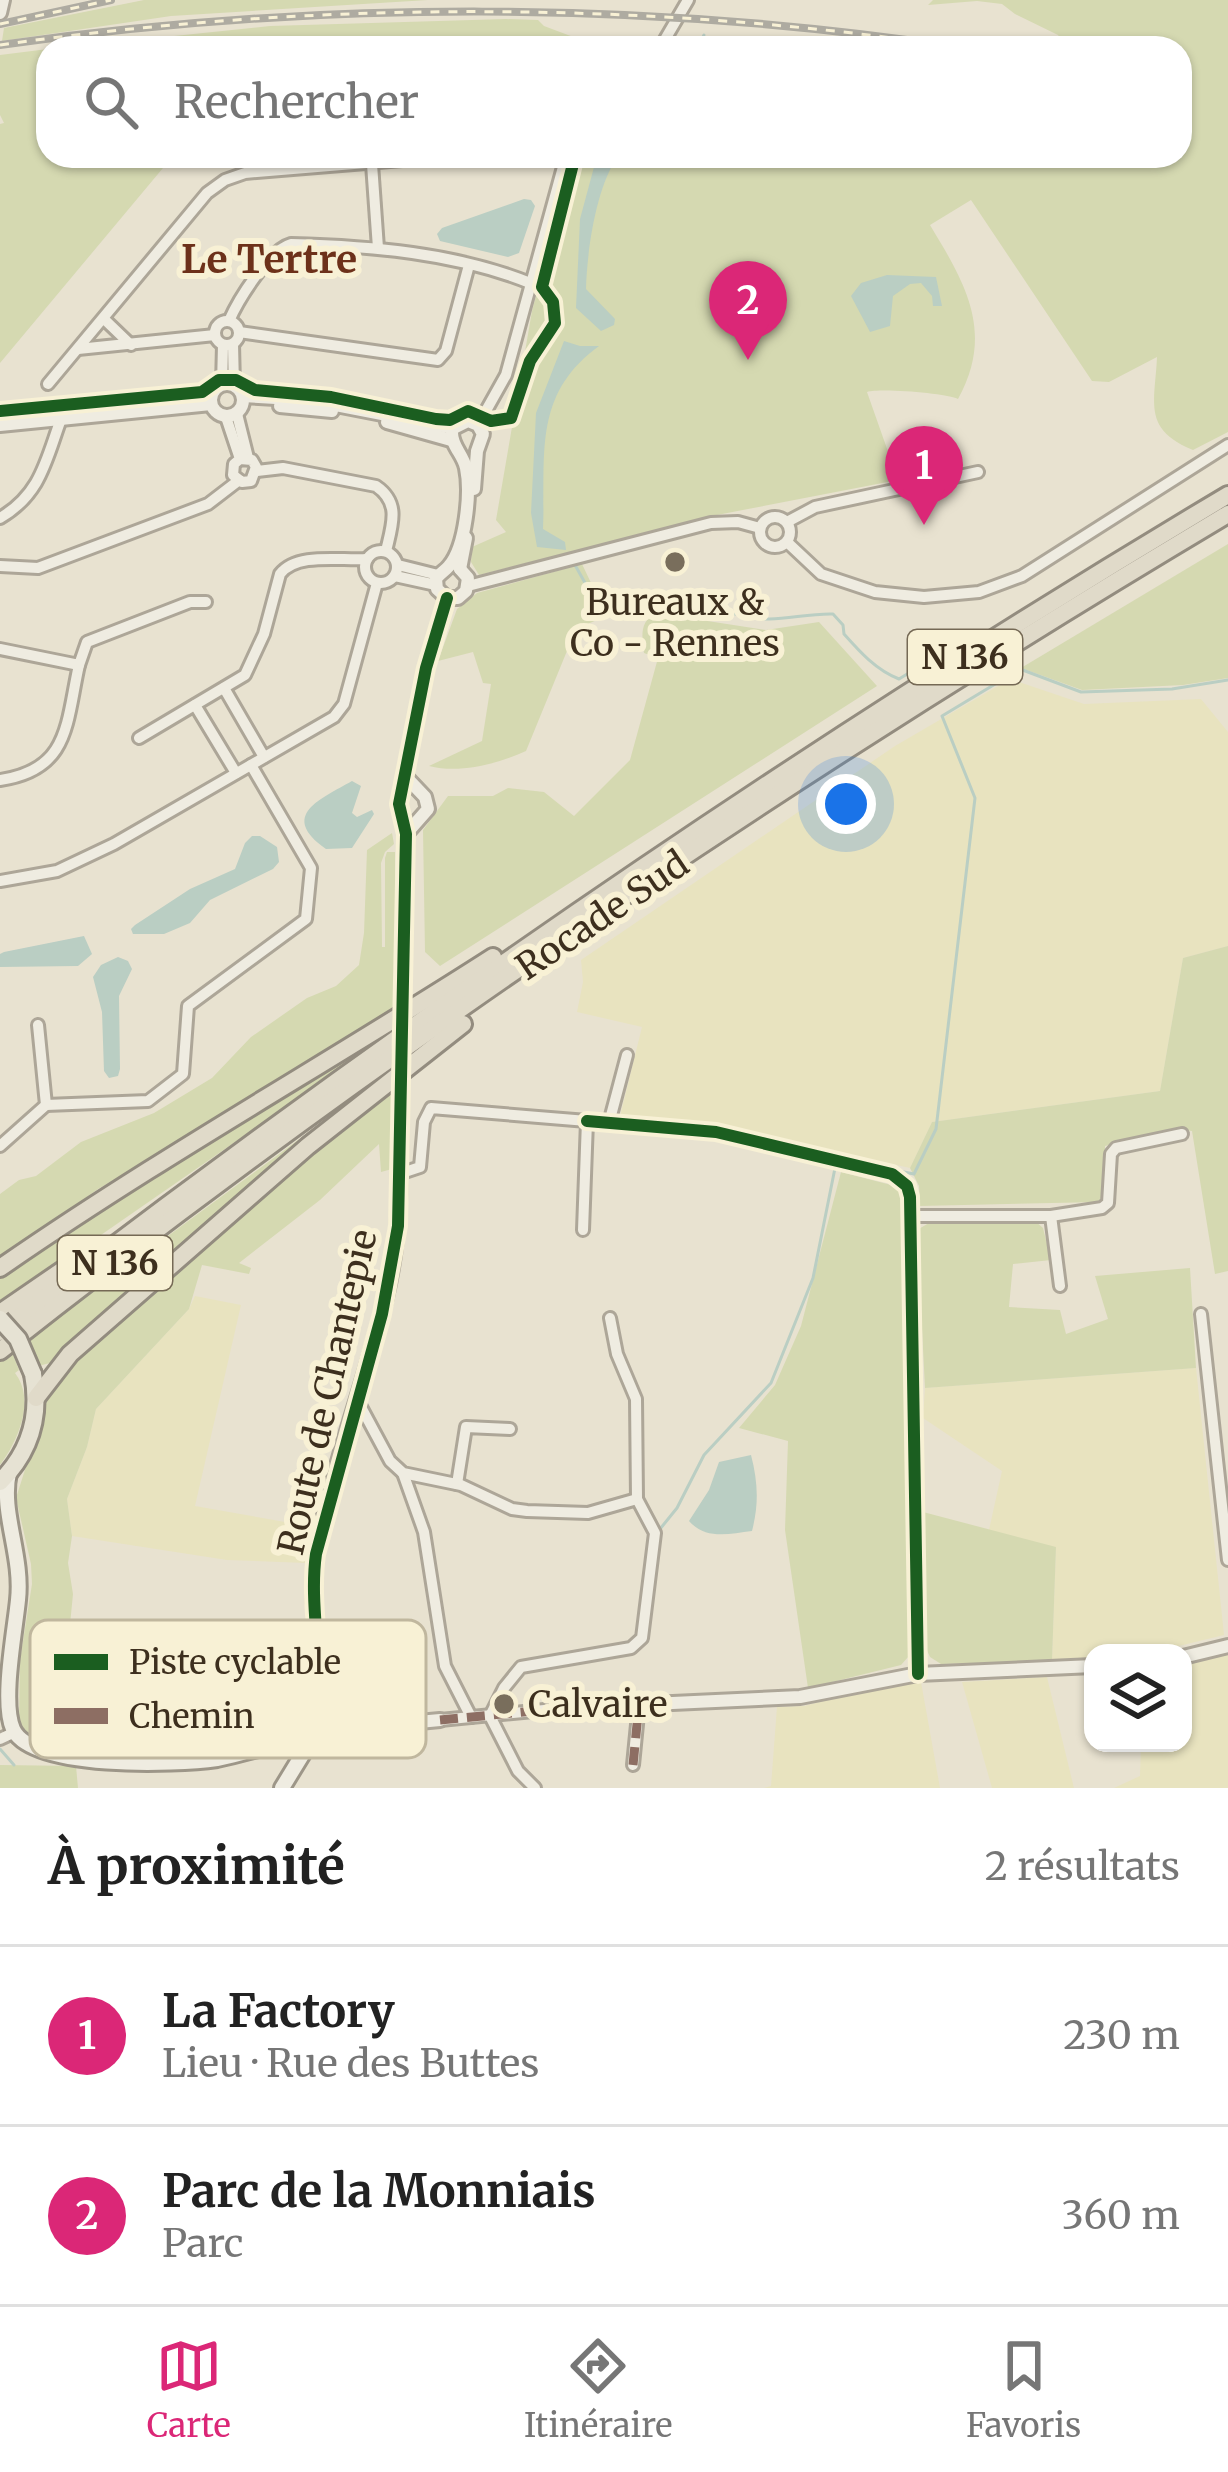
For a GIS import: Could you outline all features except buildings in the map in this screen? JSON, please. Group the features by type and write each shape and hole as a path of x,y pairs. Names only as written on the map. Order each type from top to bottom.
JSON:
{"highway":[{"name":"Rocade Sud","path":"0,1332 134,1229 583,908 892,704 1228,495"},
{"name":"Rocade Sud","path":"0,1351 231,1177 555,947 866,739 1228,514"},
{"path":"0,1268 130,1179 392,1023 535,930 583,908"},
{"path":"36,1398 70,1354 194,1245 362,1101 541,965 555,947"},
{"path":"0,1316 115,1234 134,1229"}],"main road":[{"path":"0,1316 18,1339 33,1374 36,1398 28,1444 5,1478 5,1508 18,1553 20,1582 7,1736"},
{"path":"0,1525 18,1553"},
{"path":"92,1758 213,1758"},
{"name":"Route de Chantepie","path":"282,1788 300,1758"}],"street":[{"path":"0,13 3,0"},
{"path":"667,36 688,0"},
{"path":"48,384 207,194 245,173 316,168"},
{"path":"372,168 378,248"},
{"path":"478,425 506,375 563,168"},
{"path":"257,471 244,458 228,339 230,321 245,291 281,247 378,248 530,283"},
{"path":"78,349 228,339 438,360 446,351 469,266"},
{"path":"104,319 131,345"},
{"path":"228,339 218,325 230,321"},
{"path":"211,400 217,413 234,400"},
{"path":"0,425 211,400"},
{"path":"0,415 234,400 353,415 455,440 477,451"},
{"path":"0,518 36,487 62,419"},
{"path":"446,574 470,493 455,440 463,422 478,425"},
{"path":"406,777 427,801 428,809 410,819 399,804 415,718 447,598 446,574 484,438 478,425"},
{"path":"787,542 820,574 875,592 924,597 980,592 1022,577 1228,445"},
{"path":"238,481 232,468 244,458"},
{"path":"257,471 284,468 386,492 395,513 386,551 396,570"},
{"path":"0,566 38,568 208,504 238,481 251,481 257,471"},
{"path":"787,542 770,546 760,537 760,527 770,518 787,522 815,507 978,472"},
{"path":"787,522 787,542"},
{"path":"447,598 458,598 468,586 711,523 760,527"},
{"path":"386,551 375,551 367,560 368,576 377,583 388,582 396,570"},
{"path":"140,738 245,675 286,566 298,561 367,560"},
{"path":"396,570 468,578 468,586"},
{"path":"0,880 57,871 113,844 341,711 377,583"},
{"path":"0,780 27,776 61,746 87,642 190,602 206,602"},
{"path":"0,649 79,665"},
{"path":"224,688 264,757"},
{"path":"195,705 236,773"},
{"path":"0,1146 46,1106 148,1101 183,1074 188,1006 306,919 311,868 251,765"},
{"path":"403,796 418,793"},
{"name":"Route de Chantepie","path":"316,1620 316,1554 387,1294 398,1226 410,819"},
{"path":"38,1024 46,1106"},
{"path":"609,1123 627,1055"},
{"path":"400,1174 420,1167 424,1122 431,1108 716,1132 892,1174 907,1186 918,1675"},
{"path":"583,1230 587,1121"},
{"path":"910,1216 1051,1216 1102,1208 1108,1203 1116,1148 1182,1134"},
{"path":"1051,1216 1060,1286"},
{"path":"1201,1314 1228,1560"},
{"path":"490,1716 513,1674 527,1664 631,1648 642,1638 655,1533 637,1499 635,1399 616,1354 610,1318"},
{"path":"356,1405 362,1407 390,1461 403,1473 424,1532 446,1666 471,1717"},
{"path":"457,1484 466,1427 510,1429"},
{"path":"403,1473 457,1484 530,1512 587,1513 637,1499"},
{"path":"1192,1655 1228,1646"},
{"path":"426,1722 566,1708 800,1696 918,1675 1084,1666"},
{"path":"633,1765 639,1704"},
{"path":"490,1716 531,1785 514,1788"}],"shaded area":[{"path":"594,168 611,168 594,220 586,289 615,319 614,325 601,331 576,308 580,219"},
{"path":"524,199 535,206 519,253 508,257 440,241 437,234 442,228"},
{"path":"887,275 936,277 942,306 933,306 932,296 921,283 910,284 893,296 890,326 870,332 851,296 861,283"},
{"path":"564,341 599,346 562,385 547,428 543,529 565,542 566,550 537,547 531,513 536,413"},
{"path":"1010,679 1084,704 1201,699 1228,732 1228,946 1183,958 1160,1091 932,1122 910,1168 727,1127 620,1116 642,1027 577,1012 583,982 581,960 895,746"},
{"path":"352,781 361,786 352,813 357,817 372,810 374,814 352,848 326,849 305,827 305,817 317,801"},
{"path":"252,836 277,847 279,862 273,869 210,900 190,923 164,934 133,934 135,925 190,889 235,869"},
{"path":"84,936 92,954 78,966 0,967 4,952"},
{"path":"118,957 132,969 119,996 120,1069 118,1076 109,1078 104,1071 102,1012 93,977 101,965"},
{"path":"195,1296 241,1305 195,1506 313,1527 306,1563 227,1560 72,1536 67,1499 96,1409 189,1309"},
{"path":"1196,1368 1224,1635 1187,1644 1084,1644 1084,1659 1052,1661 1056,1548 989,1530 1002,1471 923,1418 925,1388"},
{"path":"751,1455 757,1493 752,1531 718,1534 696,1527 689,1521 709,1490 719,1462"},
{"path":"1228,1653 1228,1788 1114,1788 1140,1776 1141,1752 1192,1752 1192,1662"},
{"path":"1047,1677 1074,1788 992,1788 962,1682"},
{"path":"921,1682 940,1788 764,1788 771,1786 777,1707 804,1706 891,1684"}],"green space":[{"path":"144,0 428,0 171,16 2,41 4,28"},
{"path":"933,0 1228,0 1228,432 1193,450 1166,433 1155,413 1157,357 1109,382 1092,381 971,200 930,225 964,288 975,330 969,375 958,399 867,392 898,480 717,515 479,575 471,562 472,547 506,532 496,520 532,311 570,168 1192,168 1192,36 1059,36 1002,4 928,5"},
{"path":"538,20 571,36 174,36 270,26"},
{"path":"36,50 36,168 163,168 0,363 0,124 4,123 0,55"},
{"path":"1228,544 1228,678 1082,690 1021,668"},
{"path":"582,564 592,585 617,592 611,614 576,629 526,751 478,766 429,766 482,741 491,684 483,683 473,652 438,661 457,609 477,593"},
{"path":"656,613 766,630 819,622 877,686 440,966 425,952 423,830 448,796 493,796 508,788 544,792 574,816 630,760 658,658 644,653 643,630"},
{"path":"392,833 394,844 385,852 381,863 385,947 385,858 387,852 395,852 395,1012 386,1022 98,1189 0,1260 0,1194 19,1180 36,1176 81,1142 154,1113 212,1078 251,1037 307,998 336,986 359,965 367,850"},
{"path":"1228,946 1228,1271 1215,1274 1192,1131 1173,1129 1105,1146 1100,1202 920,1206 919,1186 910,1168 932,1122 1160,1091 1183,958"},
{"path":"395,1026 395,1031 0,1305 0,1277 34,1250"},
{"path":"394,1069 54,1362 38,1366 27,1340"},
{"path":"394,1087 392,1169 381,1172 379,1144 320,1200 239,1263 251,1268 249,1274 202,1265 189,1309 96,1409 67,1499 72,1536 70,1620 30,1620 30,1739 19,1720 20,1660 31,1564 16,1498 52,1385 72,1360 325,1139"},
{"path":"841,1172 899,1187 904,1201 909,1656 901,1665 808,1688 785,1530 788,1441 739,1428 775,1385 801,1326"},
{"path":"1035,1221 1043,1228 1051,1260 1013,1264 1009,1307 1060,1310 1066,1334 1108,1319 1095,1276 1190,1268 1196,1368 925,1388 917,1230 929,1223"},
{"path":"12,1352 24,1408 13,1444 0,1465 0,1361"},
{"path":"923,1512 1056,1547 1052,1661 941,1664 930,1657 924,1644"},
{"path":"0,1765 76,1766 78,1788 0,1788"}],"waterway":[{"path":"575,565 589,590 764,619 833,614 862,654 899,679 958,643"},
{"path":"899,1171 914,1174 936,1129 975,798 942,716 1020,669 1081,692 1172,689 1228,680"},
{"path":"660,1529 677,1508 704,1455 771,1383 813,1278 835,1168"},
{"path":"843,1168 892,1180"},
{"path":"0,1749 14,1765"}],"railway":[{"path":"0,24 111,0"},
{"path":"71,36 239,20 482,12 725,21 875,36"},
{"path":"0,45 36,40"}],"marked path":[{"path":"633,1765 639,1704"},
{"path":"440,1720 565,1708"}],"cycle path":[{"path":"0,411 202,392 219,380 236,380 255,390 331,397 436,419 450,420 468,411 491,421 511,418 530,361 555,323 553,302 542,287 572,168"},
{"path":"315,1620 316,1554 382,1314 398,1226 406,834 399,804 426,668 447,598"},
{"path":"587,1121 716,1132 892,1174 907,1186 918,1674"}],"place":[{"name":"Parc de la Monniais","path":"748,360"},
{"name":"La Factory","path":"924,525"},
{"name":"Bureaux & Co - Rennes","path":"675,562"},
{"name":"Calvaire","path":"504,1704"}],"district":[{"name":"Le Tertre","path":"269,259"}]}
